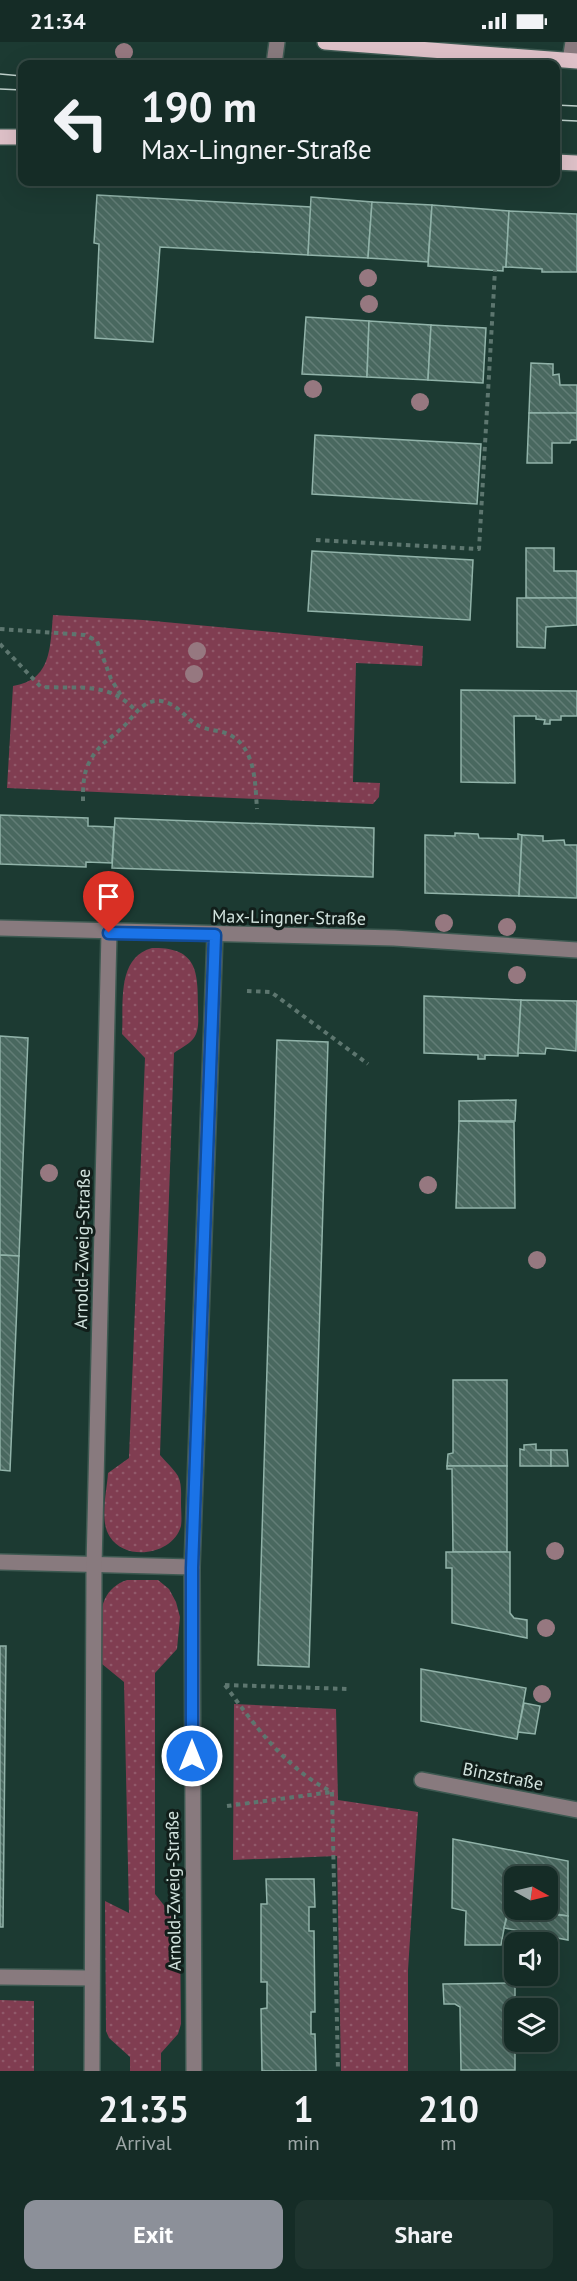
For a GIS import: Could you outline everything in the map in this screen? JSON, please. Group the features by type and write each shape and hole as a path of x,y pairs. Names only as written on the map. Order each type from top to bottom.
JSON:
{"main road":[{"path":"325,42 574,60"},
{"path":"0,136 18,137"},
{"path":"560,162 577,163"}],"street":[{"path":"275,60 277,42"},
{"path":"573,42 574,60"},
{"name":"Max-Lingner-Straße","path":"0,928 109,933 394,938 577,950"},
{"name":"Arnold-Zweig-Straße","path":"92,2071 94,1566 109,933"},
{"name":"Arnold-Zweig-Straße","path":"194,2071 192,1568 215,935"},
{"path":"0,1562 192,1568"},
{"name":"Binzstraße","path":"422,1780 577,1809"},
{"path":"0,1977 91,1978"}],"path":[{"path":"316,540 479,549 495,270"},
{"path":"0,629 85,635 97,641 111,679 122,697 136,711"},
{"path":"0,644 41,687 108,690 122,697"},
{"path":"83,801 84,778 90,761 103,742 122,728 136,711 147,703 161,701 173,705 196,724 211,731 228,734 240,742 251,760 257,809"},
{"path":"247,991 271,992 368,1064"},
{"path":"332,1792 316,1784 290,1764 256,1728 225,1685 349,1689"},
{"path":"227,1806 332,1792"},
{"path":"332,1792 338,2071"}],"shaded area":[{"path":"53,615 143,620 423,646 422,666 356,663 353,782 380,783 379,797 373,804 7,788 13,686 26,683 42,669 47,660"},
{"path":"152,948 178,952 192,964 197,982 198,1019 197,1032 193,1039 174,1053 160,1455 179,1479 181,1526 176,1536 159,1549 137,1552 117,1545 110,1537 105,1523 104,1506 108,1473 129,1458 145,1058 122,1034 124,983 132,961 140,953"},
{"path":"127,1580 158,1580 169,1589 180,1617 177,1649 155,1673 155,1894 178,1923 180,1935 181,2024 178,2034 161,2053 161,2071 130,2071 130,2057 109,2038 106,2031 105,1901 129,1913 124,1682 102,1664 100,1627 103,1604 108,1594"},
{"path":"234,1704 336,1709 338,1800 418,1812 408,1970 408,2071 341,2071 337,1856 233,1860"},
{"path":"0,2000 34,2001 34,2071 0,2071"}],"building":[{"path":"97,195 311,207 308,255 160,247 153,342 95,338 99,244 94,243"},
{"path":"311,197 372,202 368,258 308,255"},
{"path":"372,202 432,205 428,262 368,258"},
{"path":"432,205 509,211 506,267 503,267 503,271 428,266"},
{"path":"509,211 577,214 577,272 542,272 542,269 506,267"},
{"path":"306,317 369,321 367,377 302,374"},
{"path":"369,321 431,325 428,380 367,377"},
{"path":"431,325 486,328 483,383 428,380"},
{"path":"531,363 553,364 553,375 559,374 560,385 577,385 577,413 529,413"},
{"path":"529,413 577,413 577,440 571,440 570,443 552,443 552,463 527,463"},
{"path":"315,435 481,444 477,504 312,494"},
{"path":"526,548 554,548 554,571 577,571 577,598 526,598"},
{"path":"312,551 473,560 470,620 308,611"},
{"path":"517,598 577,598 577,625 546,627 545,648 517,647"},
{"path":"461,690 577,691 577,716 561,716 561,720 550,720 550,724 544,724 545,720 536,719 536,716 514,716 515,783 461,782"},
{"path":"0,815 88,818 88,826 114,827 112,863 86,862 86,867 0,864"},
{"path":"115,818 374,828 373,877 112,868"},
{"path":"455,833 478,834 479,838 518,839 518,834 522,835 519,896 425,893 425,835 455,836"},
{"path":"522,835 543,836 543,841 564,840 565,845 577,845 577,898 519,896"},
{"path":"424,996 521,1000 518,1056 485,1055 485,1059 478,1059 478,1055 424,1053"},
{"path":"521,1000 577,1001 576,1051 546,1048 545,1054 518,1053"},
{"path":"0,1036 28,1038 19,1256 0,1255"},
{"path":"277,1040 328,1042 309,1667 258,1665"},
{"path":"516,1100 515,1121 459,1121 459,1101"},
{"path":"459,1121 514,1122 515,1208 456,1208"},
{"path":"0,1255 19,1256 10,1471 0,1470"},
{"path":"453,1380 507,1380 507,1466 447,1466 448,1454 453,1453"},
{"path":"536,1444 536,1450 551,1450 551,1466 520,1466 520,1449 524,1450 524,1445"},
{"path":"551,1450 567,1450 568,1466 551,1466"},
{"path":"447,1466 507,1466 507,1552 453,1552 452,1469 447,1469"},
{"path":"446,1552 510,1552 510,1613 514,1618 527,1620 527,1638 452,1623 452,1568 446,1568"},
{"path":"0,1646 6,1646 3,1927 0,1927"},
{"path":"421,1669 526,1688 517,1739 421,1721"},
{"path":"524,1703 540,1706 535,1734 518,1732"},
{"path":"453,1839 568,1861 568,1916 558,1914 558,1866 504,1866 506,1920 501,1945 465,1945 466,1911 452,1908"},
{"path":"266,1879 314,1879 315,1907 309,1907 309,1931 314,1931 315,2012 311,2012 311,2034 315,2034 316,2071 262,2071 261,2009 267,2008 267,1982 261,1982 261,1904 267,1904"},
{"path":"558,1915 568,1916 568,1940 558,1938 558,1932 525,1932 504,1928 506,1920 558,1920"},
{"path":"504,1983 504,1986 515,1986 515,1998 504,1998 504,2052 515,2052 515,2070 461,2070 460,2007 455,2004 444,2004 443,1984"}],"tram line":[{"path":"0,74 18,76"},
{"path":"0,89 18,90"},
{"path":"560,105 577,106"},
{"path":"560,120 577,121"}],"route":[{"path":"109,933 215,935 192,1568 192,1756"}]}
